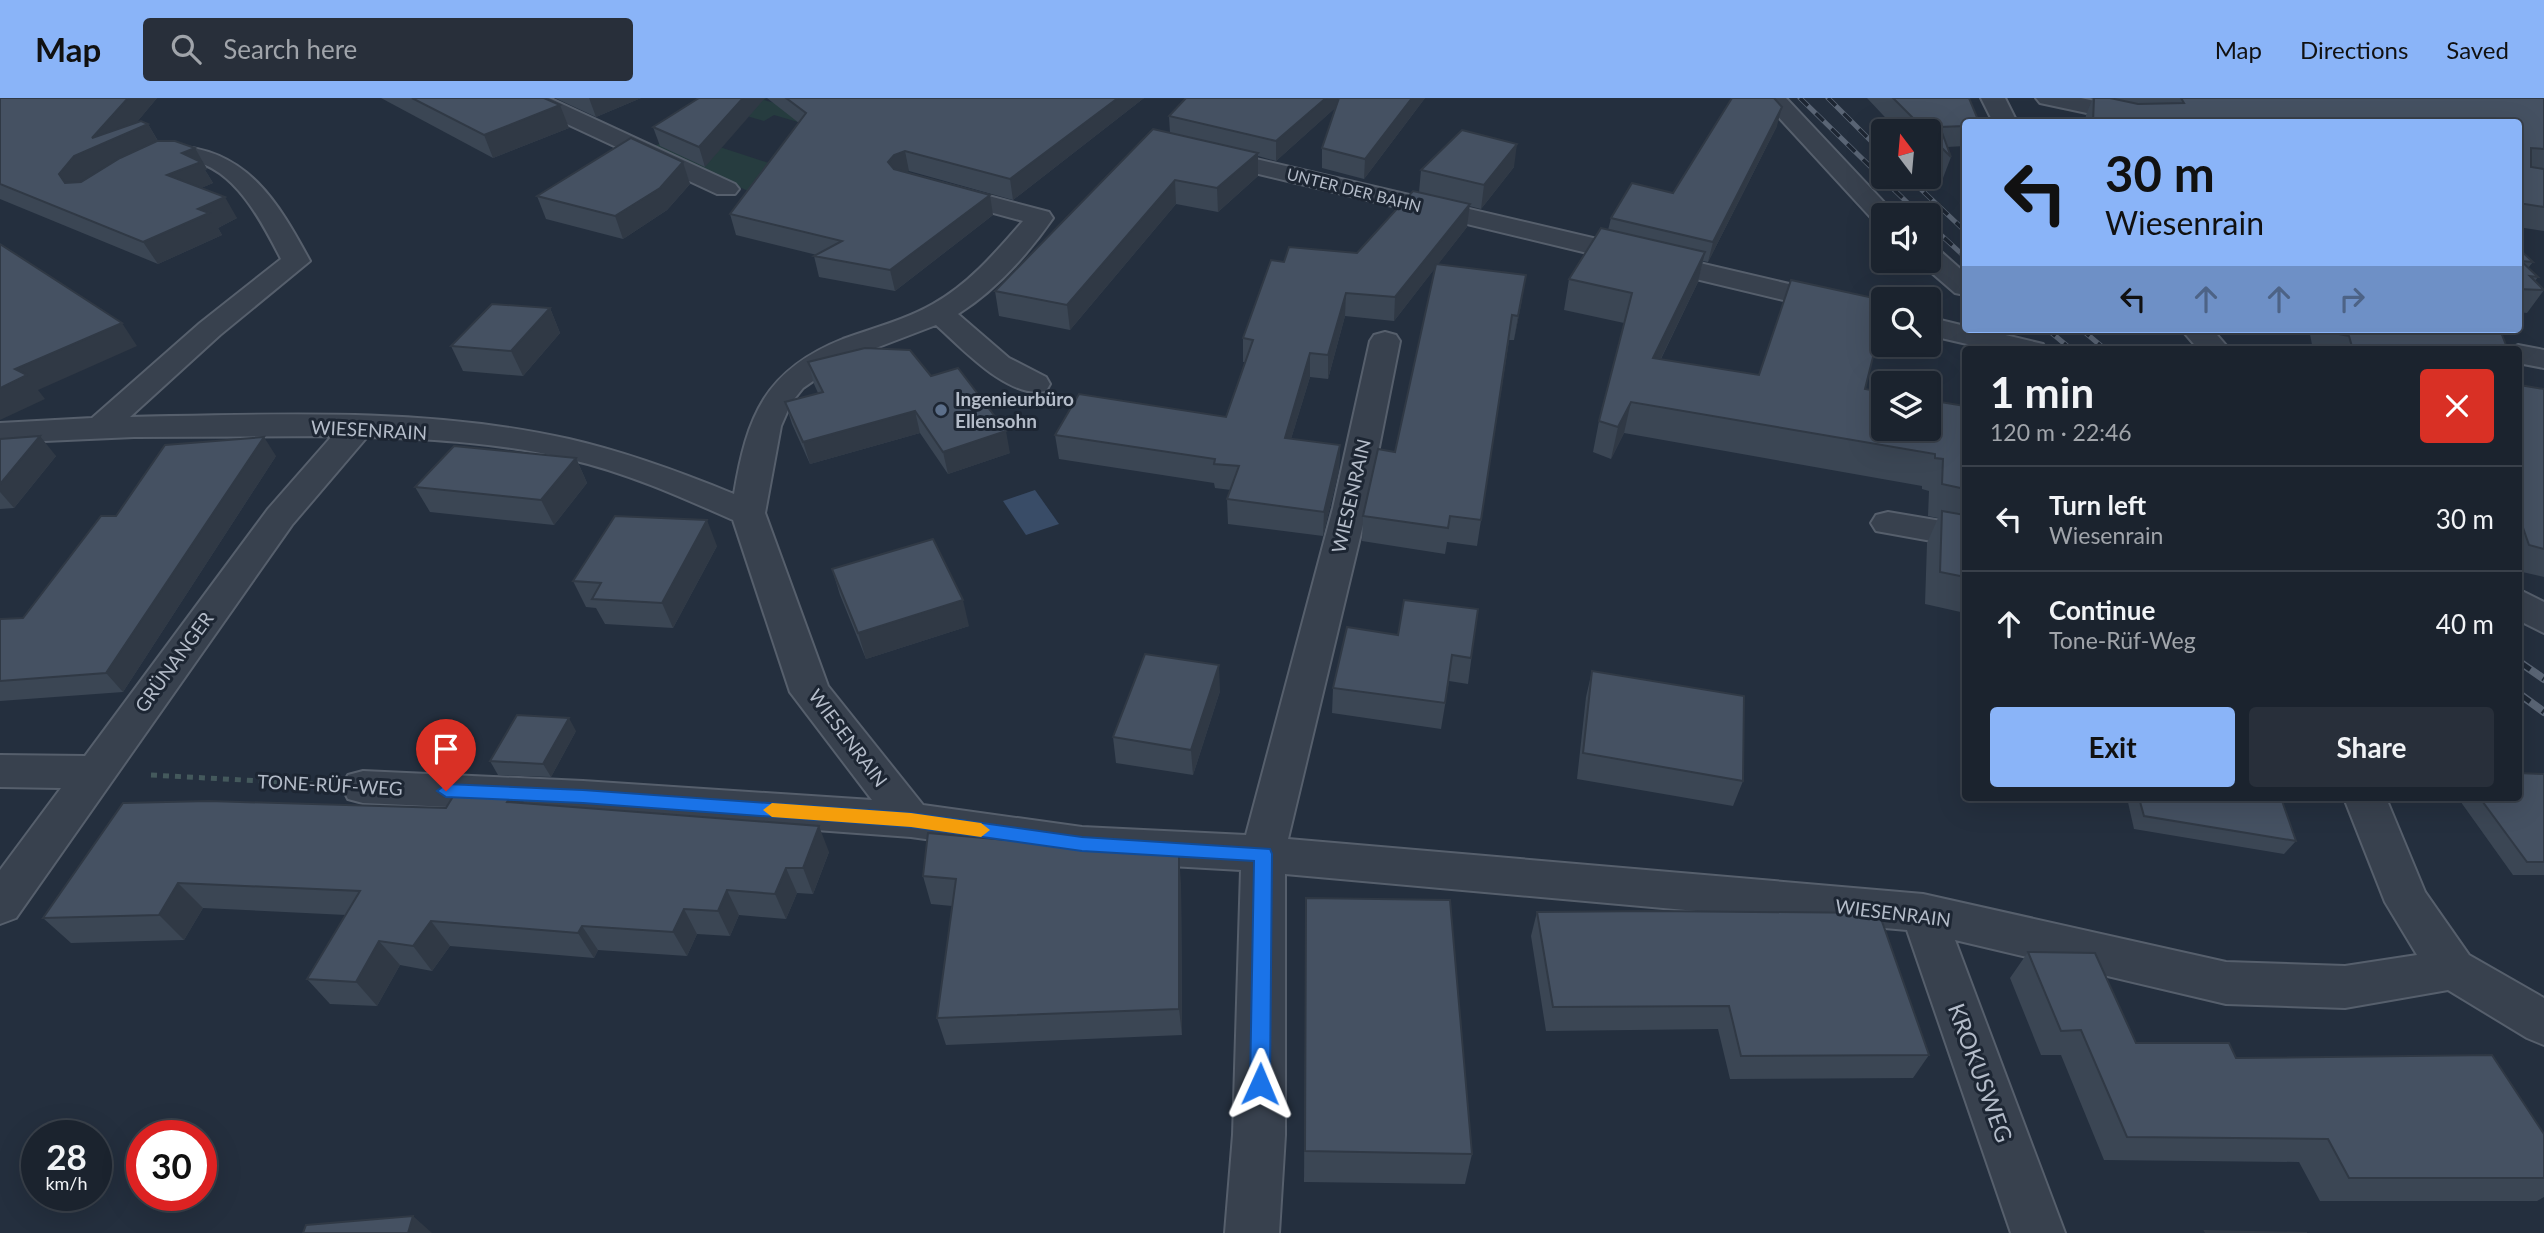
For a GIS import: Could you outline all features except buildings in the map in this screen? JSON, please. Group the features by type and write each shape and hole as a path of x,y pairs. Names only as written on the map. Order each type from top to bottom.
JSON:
{"street":[{"path":"530,98 726,189"},
{"path":"1773,98 1872,203"},
{"path":"1993,98 2004,119"},
{"path":"2048,98 2146,119"},
{"name":"UNTER DER BAHN","path":"1181,148 1871,312"},
{"path":"103,425 210,329 296,261 276,219 237,174 196,152 164,153 131,169"},
{"name":"WIESENRAIN","path":"919,185 1040,218 981,287 940,313 840,352 794,380 778,400 765,424 748,513 810,692 911,820 1082,844 1263,854 1923,913 2226,983 2345,987 2453,969"},
{"path":"1941,267 1962,285"},
{"path":"940,313 998,364 1035,384"},
{"path":"1941,329 2016,346"},
{"path":"2016,333 2030,346"},
{"path":"2200,333 2211,346"},
{"name":"WIESENRAIN","path":"1252,1233 1259,1135 1263,854 1350,508 1385,341"},
{"path":"2522,355 2544,359"},
{"name":"WIESENRAIN","path":"0,433 103,425 358,427 489,437 568,449 653,473 748,513"},
{"name":"GRÜNANGER","path":"0,905 280,517 358,427"},
{"path":"1888,523 1962,535"},
{"path":"2522,605 2544,620"},
{"path":"0,771 94,772"},
{"name":"TONE-RÜF-WEG","path":"363,787 583,797 911,820"},
{"path":"2366,801 2407,902 2453,969 2544,1023"},
{"name":"KROKUSWEG","path":"1923,913 2038,1233"}],"path":[{"name":"TONE-RÜF-WEG","path":"94,772 363,787"}],"green space":[{"path":"746,98 766,98 764,100 820,116 805,124 774,115 764,121 736,113 692,138 775,165 748,191 653,147"}],"water":[{"path":"1035,490 1059,524 1026,535 1003,501"}],"railway":[{"path":"1800,98 1908,203"},
{"path":"1828,98 1871,141"},
{"path":"1921,189 1962,228"},
{"path":"1941,235 1962,254"},
{"path":"2052,333 2067,346"},
{"path":"2086,333 2101,346"},
{"path":"2522,664 2544,679"},
{"path":"2522,696 2544,712"}],"slow traffic":[{"path":"772,810 911,820 981,830"}],"place":[{"name":"Ingenieurbüro Ellensohn","path":"941,410"}],"route":[{"path":"446,791 583,797 911,820 1082,844 1263,854 1260,1084"}]}
